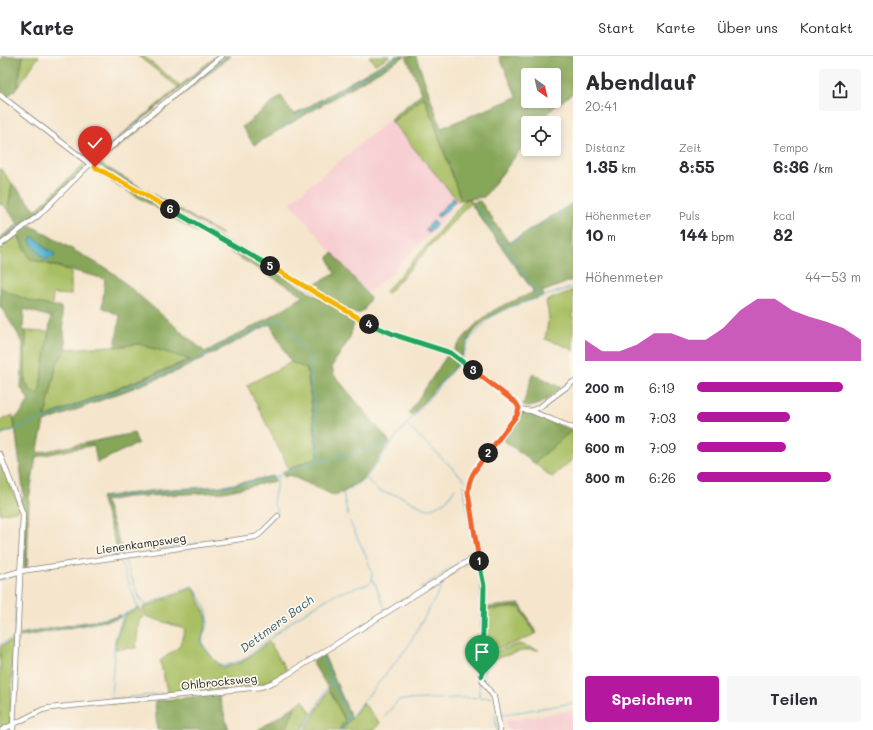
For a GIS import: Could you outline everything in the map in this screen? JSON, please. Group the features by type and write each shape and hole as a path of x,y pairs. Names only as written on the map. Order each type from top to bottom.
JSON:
{"street":[{"path":"0,245 39,215 90,164 222,56"},
{"path":"0,95 90,164 221,237 363,321 398,336 451,353 516,403 519,408 531,411 573,428"},
{"path":"531,411 541,406 573,382"},
{"path":"500,730 494,697 483,682 482,676 484,586 468,492 469,482 474,472 517,415 519,408"},
{"path":"0,454 23,514 13,730"},
{"name":"Lienenkampsweg","path":"0,577 21,571 255,537 278,516"},
{"name":"Ohlbrocksweg","path":"2,730 42,710 50,708 261,687 274,682 478,555"}],"shaded area":[{"path":"390,119 458,201 429,237 426,237 390,275 366,294 290,202"},
{"path":"573,710 573,730 509,730 504,721"}],"green space":[{"path":"4,56 23,56 17,88 8,97 0,91 0,61"},
{"path":"23,56 39,56 17,88"},
{"path":"138,56 143,56 181,86 179,88"},
{"path":"216,56 220,56 90,161"},
{"path":"225,56 230,56 99,163 222,235 96,164"},
{"path":"369,56 390,56 375,64"},
{"path":"396,56 405,56 254,145 242,127 281,96 294,115"},
{"path":"406,56 416,56 441,128 517,97 499,56 573,56 573,93 561,102 561,68 521,68 521,108 553,108 547,116 521,116 521,149 484,197 461,200 424,97 392,122 390,119 422,93"},
{"path":"424,97 461,200 458,201 392,122"},
{"path":"84,164 84,167 37,213 0,242 0,238 18,224 8,210 12,183 36,210"},
{"path":"91,167 219,239 355,319 350,338 332,366 334,375 390,442 364,478 342,493 333,495 289,475 284,477 282,472 318,456 307,369 291,362 270,324 180,370 44,422 37,453 134,433 138,443 97,463 94,445 36,457 29,499 27,569 24,568 25,513 19,498 24,497 14,419 21,413 29,400 21,388 23,343 0,306 0,288 15,295 45,305 61,307 66,349 57,363 45,417 191,360 139,344 115,347 120,316 102,307 105,279 30,259 18,235 30,225 112,272 205,352 267,319 304,296 89,168","holes":["24,309 51,317 39,394 31,391 25,382 26,331 23,331"]},
{"path":"0,168 12,183 8,210 2,204 0,205"},
{"path":"470,199 470,203 387,294 385,292 465,200"},
{"path":"480,201 509,243 573,203 573,280 542,292 544,296 503,310 485,321 470,337 461,357 454,350 477,323 491,312 534,292 470,203"},
{"path":"18,235 30,259 71,271 71,295 53,294 52,306 32,302 0,288 0,248"},
{"path":"333,253 370,298 364,310 358,313 354,313 309,287 335,274 328,257"},
{"path":"573,290 573,351 570,348 545,339 549,317 546,301"},
{"path":"26,331 49,332 39,394 31,391 25,382"},
{"path":"139,344 191,359 45,417 57,363 66,349"},
{"path":"448,354 459,362 412,415 409,413"},
{"path":"291,362 307,369 318,456 289,469 247,385"},
{"path":"533,373 561,388 540,403 531,407 526,407 523,405"},
{"path":"523,411 572,430 534,463 502,439"},
{"path":"13,415 15,429 0,434 0,421"},
{"path":"572,430 573,459 552,477 534,463"},
{"path":"0,466 3,466 20,510 0,514"},
{"path":"273,476 275,481 224,492 127,497 105,501 123,553 119,555 101,497 158,490 224,486"},
{"path":"191,588 195,590 207,618 201,643 217,663 223,668 242,662 269,642 287,670 261,685 168,694 160,661 179,647 185,629 146,616 143,608"},
{"path":"520,604 537,633 535,634 520,607 487,610 487,607"},
{"path":"520,607 535,634 504,647 485,649 487,610"},
{"path":"140,608 144,617 139,620 136,648 115,649 116,639 125,615"},
{"path":"120,615 121,617 116,619 20,637 20,634"},
{"path":"13,640 10,723 0,728 0,647"},
{"path":"519,644 539,650 526,650 485,661 485,655"},
{"path":"324,655 351,717 342,730 339,730 345,720 312,662"},
{"path":"329,689 345,721 339,730 305,730"},
{"path":"218,694 229,730 157,730 155,701"},
{"path":"303,700 311,713 302,730 286,730 295,706"},
{"path":"363,703 380,723 374,730 342,730"},
{"path":"295,706 286,730 258,730"}],"water":[{"path":"452,199 454,199 455,202 438,217 436,215"},
{"path":"433,221 437,224 428,233 425,230"},
{"path":"32,237 41,242 45,248 54,253 55,256 46,260 42,257 30,241"}],"waterway":[{"path":"208,73 229,56"},
{"path":"279,126 399,56"},
{"path":"188,81 202,69"},
{"path":"91,160 144,117"},
{"path":"505,247 573,204"},
{"path":"475,205 541,298"},
{"path":"0,240 26,220"},
{"name":"Dettmers Bach","path":"462,358 470,339 490,318 510,307 573,287"},
{"path":"0,435 179,368 277,319 284,322 312,361 309,369 320,462 388,444 390,445"},
{"name":"Dettmers Bach","path":"348,516 343,493 366,478 399,433 459,363"},
{"path":"406,424 466,481"},
{"path":"103,499 157,492 224,487 272,478 320,460"},
{"path":"262,528 278,512 273,503 278,476"},
{"path":"366,478 378,491 400,496 429,509 447,500 455,488"},
{"path":"419,589 464,560 474,548 463,485"},
{"name":"Dettmers Bach","path":"143,606 192,586 200,597 208,618 203,635 204,646 208,653 223,666 243,660 296,618 335,594 371,582 371,569 350,522"},
{"path":"158,549 254,535 257,533"},
{"path":"463,567 477,559 481,584 481,599"},
{"path":"120,560 138,608"},
{"path":"125,560 139,597 145,605"},
{"path":"0,580 15,575 18,577"},
{"path":"340,730 407,648 447,577"},
{"path":"373,579 385,609"},
{"path":"13,679 16,606"},
{"name":"Dettmers Bach","path":"19,636 116,618 139,607"},
{"path":"485,622 486,610"},
{"path":"111,698 115,639 124,614"},
{"path":"479,697 481,615"},
{"name":"Dettmers Bach","path":"0,645 14,637"},
{"path":"321,656 347,713 348,719"},
{"path":"484,676 485,664"},
{"path":"485,679 497,696 500,715 573,703"},
{"path":"303,730 332,680"},
{"path":"112,699 163,694"},
{"path":"381,720 399,700 491,697"},
{"path":"111,704 131,702"},
{"path":"495,715 497,730"}],"route":[{"path":"95,167 221,237 363,321 398,336 451,353 516,403 519,408 517,415 474,472 469,482 468,492 484,586 482,676"}]}
